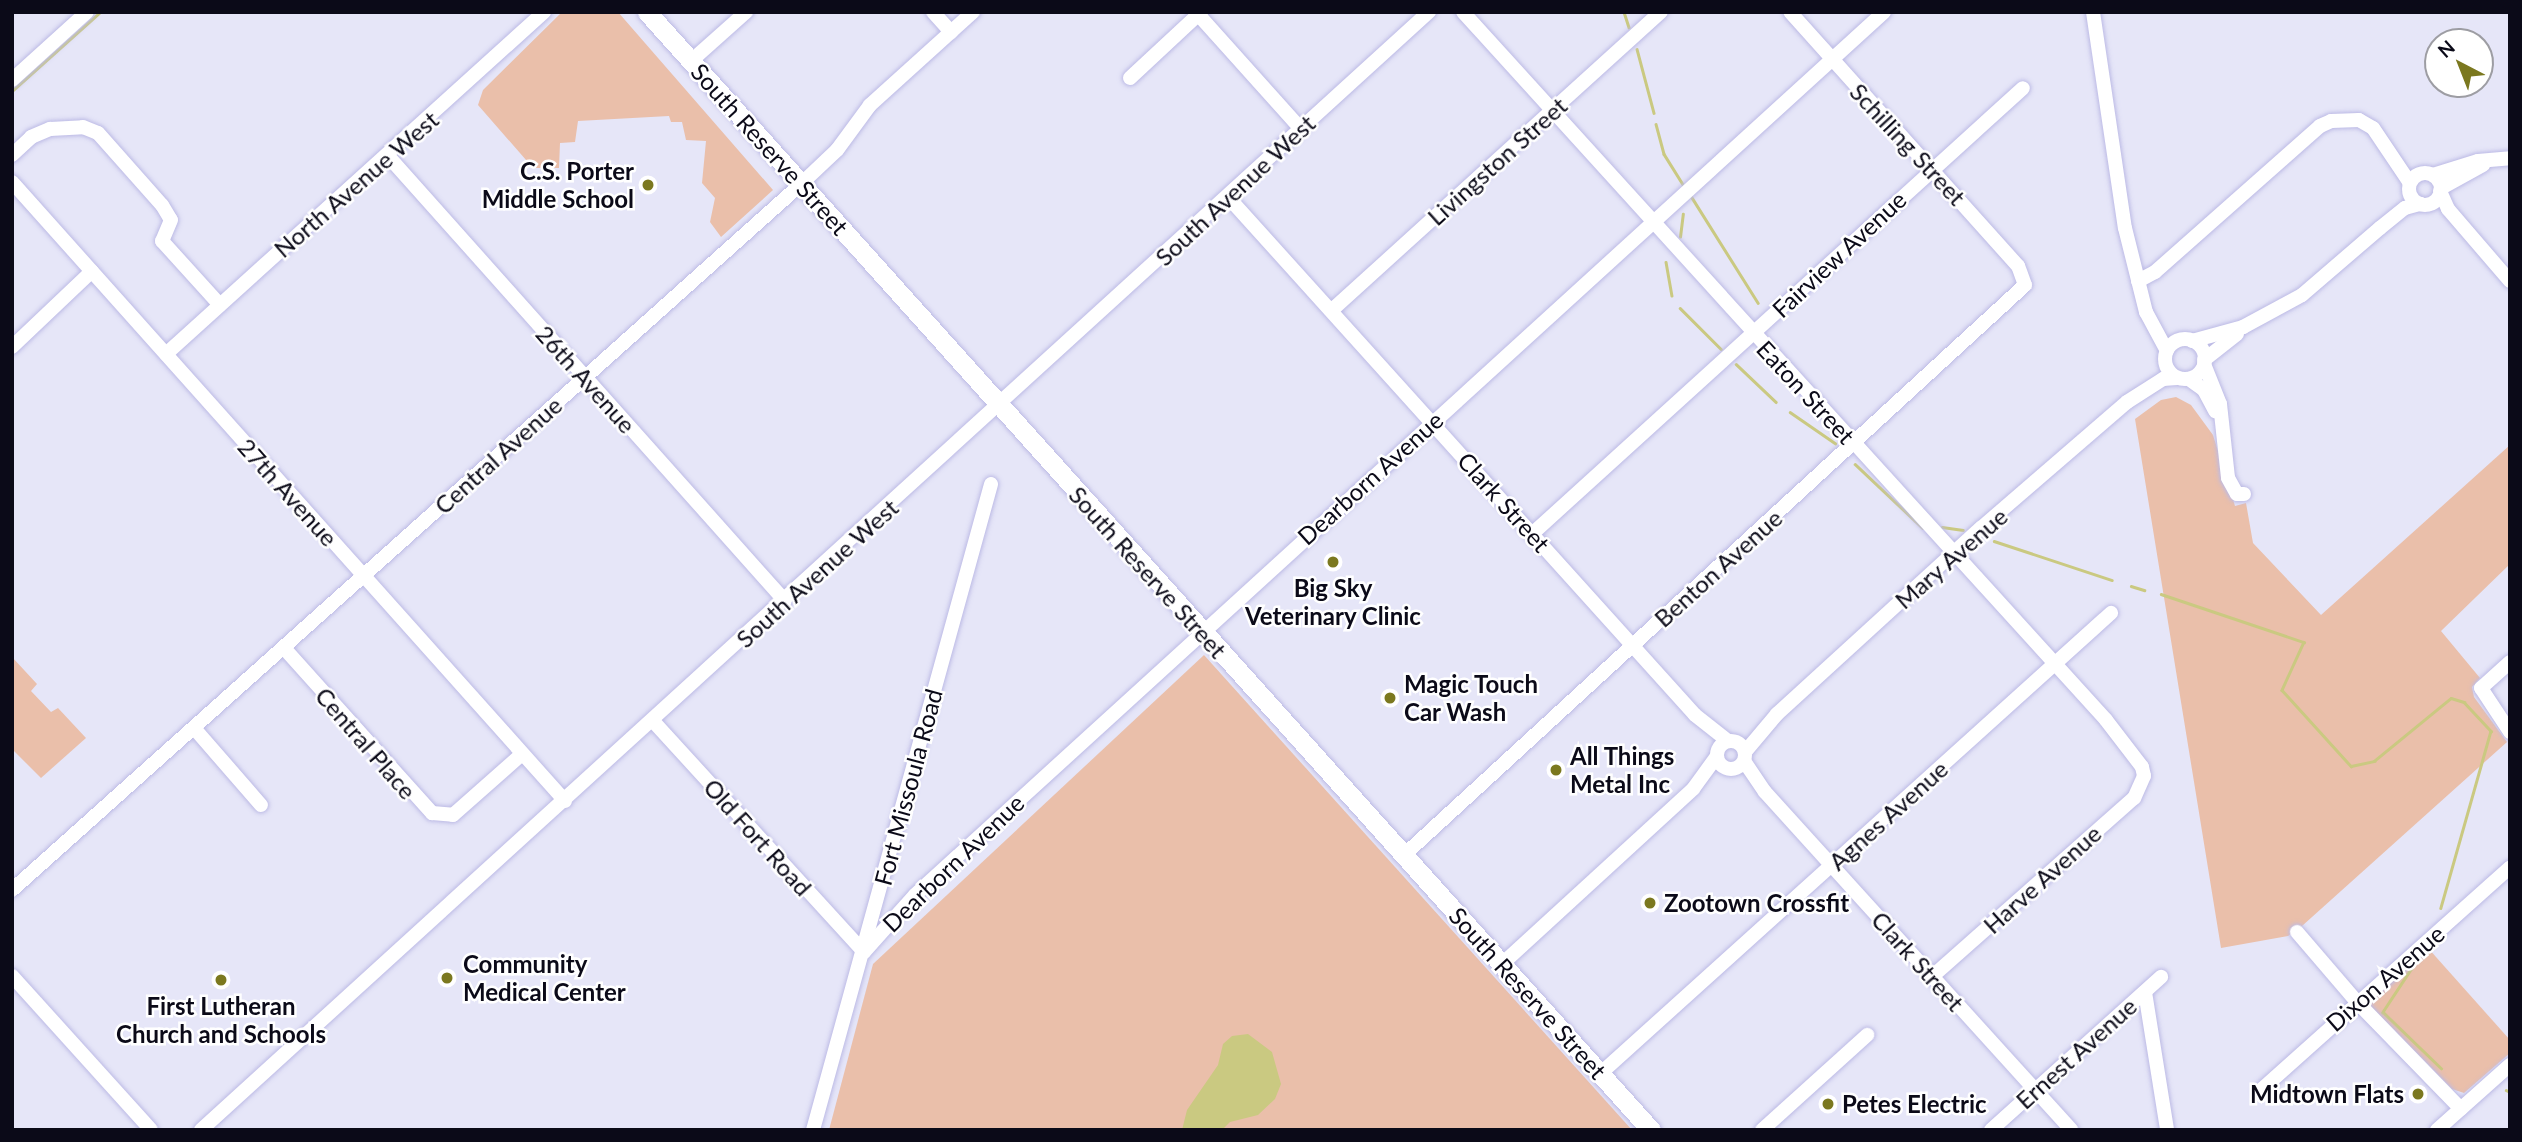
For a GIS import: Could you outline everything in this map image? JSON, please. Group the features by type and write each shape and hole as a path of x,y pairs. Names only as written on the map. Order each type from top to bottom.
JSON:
{"highway":[{"name":"South Reserve Street","path":"647,12 1651,1130"}],"street":[{"path":"12,80 87,12"},
{"name":"North Avenue West","path":"166,354 388,156 544,12"},
{"path":"691,61 746,12"},
{"path":"933,12 951,32"},
{"name":"Central Avenue","path":"12,890 801,184 836,150 870,106 973,12"},
{"name":"South Avenue West","path":"201,1130 1000,407 1429,12"},
{"name":"Eaton Street","path":"1463,12 2132,749 2144,776"},
{"name":"Livingston Street","path":"1332,310 1661,12"},
{"name":"Schilling Street","path":"1790,12 1830,61 1931,169 2024,277"},
{"name":"Dearborn Avenue","path":"864,952 915,895 1651,221 1884,12"},
{"path":"2094,12 2125,228 2146,312 2166,355 2168,370 2204,390 2221,421"},
{"path":"1130,78 1199,13 1301,129"},
{"name":"Fairview Avenue","path":"1532,534 1931,169 2024,88"},
{"path":"2138,281 2155,272 2320,126 2359,120 2428,174 2441,190 2448,209 2510,281"},
{"path":"12,155 31,137 50,129 83,127 98,133 162,205 171,220 162,241 220,305"},
{"path":"2381,138 2423,204 2476,244"},
{"name":"26th Avenue","path":"388,156 785,601"},
{"path":"2365,240 2410,186 2428,174 2478,160 2510,158"},
{"path":"2183,378 2247,325 2302,295 2405,208 2435,201 2441,190 2491,161"},
{"name":"27th Avenue","path":"12,183 565,801"},
{"name":"Clark Street","path":"1228,197 2071,1130"},
{"path":"12,347 92,271"},
{"name":"Benton Avenue","path":"1403,856 2018,295 2024,277"},
{"path":"2138,281 2163,326 2187,341 2204,362 2220,404 2228,478 2232,488 2244,494"},
{"path":"2187,341 2247,325"},
{"name":"Mary Avenue","path":"2127,402 2166,355 2187,341"},
{"name":"Mary Avenue","path":"1502,964 1955,552 2127,402 2163,379 2183,378"},
{"name":"Fort Missoula Road","path":"813,1130 991,484"},
{"name":"Agnes Avenue","path":"1601,1073 2111,613"},
{"name":"Central Place","path":"284,648 432,813 453,815 522,754"},
{"path":"2510,662 2481,688 2510,733"},
{"name":"Old Fort Road","path":"653,721 864,952"},
{"path":"194,728 261,805"},
{"name":"Harve Avenue","path":"1932,977 2134,798 2144,776"},
{"name":"Dixon Avenue","path":"2261,1090 2510,867"},
{"path":"2297,932 2357,1002 2460,1109"},
{"path":"12,976 151,1130"},
{"name":"Ernest Avenue","path":"1991,1130 2161,977"},
{"path":"2145,992 2167,1130"},
{"path":"1762,1130 1867,1035"},
{"path":"2437,1130 2510,1065"}],"shaded area":[{"path":"562,12 618,12 773,190 721,237 710,222 715,198 702,183 706,141 686,140 682,122 671,122 669,116 578,121 575,142 560,143 559,168 533,168 478,105 483,90"},
{"path":"2176,397 2191,405 2213,435 2235,506 2246,503 2253,543 2321,615 2510,445 2510,564 2441,631 2480,678 2472,687 2474,697 2507,742 2302,926 2288,936 2221,948 2135,419 2161,400"},
{"path":"1204,655 1632,1130 829,1130 873,964"},
{"path":"12,657 37,684 31,691 51,712 58,708 86,738 41,778 12,749"},
{"path":"2428,948 2510,1040 2510,1053 2464,1093 2452,1089 2368,1003"},
{"path":"1248,1034 1272,1052 1281,1084 1275,1099 1258,1115 1230,1122 1222,1130 1182,1130 1187,1110 1218,1065 1223,1044 1232,1036"}],"waterway":[{"path":"12,91 100,12"},
{"path":"1624,12 1629,27"},
{"path":"1637,49 1654,113"},
{"path":"1656,124 1664,154 1685,188"},
{"path":"1691,196 1758,303"},
{"path":"1680,237 1683,214"},
{"path":"1666,262 1672,295"},
{"path":"1680,308 1721,349"},
{"path":"1736,364 1776,402"},
{"path":"1790,412 1835,443"},
{"path":"1855,464 1923,528"},
{"path":"1942,527 1963,530"},
{"path":"1994,541 2112,580"},
{"path":"2131,586 2144,590"},
{"path":"2161,594 2304,642 2282,690 2351,766 2374,761 2451,698 2464,702 2491,731 2441,908"},
{"path":"2418,959 2383,1012 2441,1068"},
{"path":"2506,1090 2510,1092"}],"place":[{"name":"C.S. Porter Middle School","path":"648,185"},
{"name":"Big Sky Veterinary Clinic","path":"1333,562"},
{"name":"Magic Touch Car Wash","path":"1390,698"},
{"name":"All Things Metal Inc","path":"1556,770"},
{"name":"Zootown Crossfit","path":"1650,903"},
{"name":"Community Medical Center","path":"447,978"},
{"name":"First Lutheran Church and Schools","path":"221,980"},
{"name":"Midtown Flats","path":"2418,1094"},
{"name":"Petes Electric","path":"1828,1104"}]}
